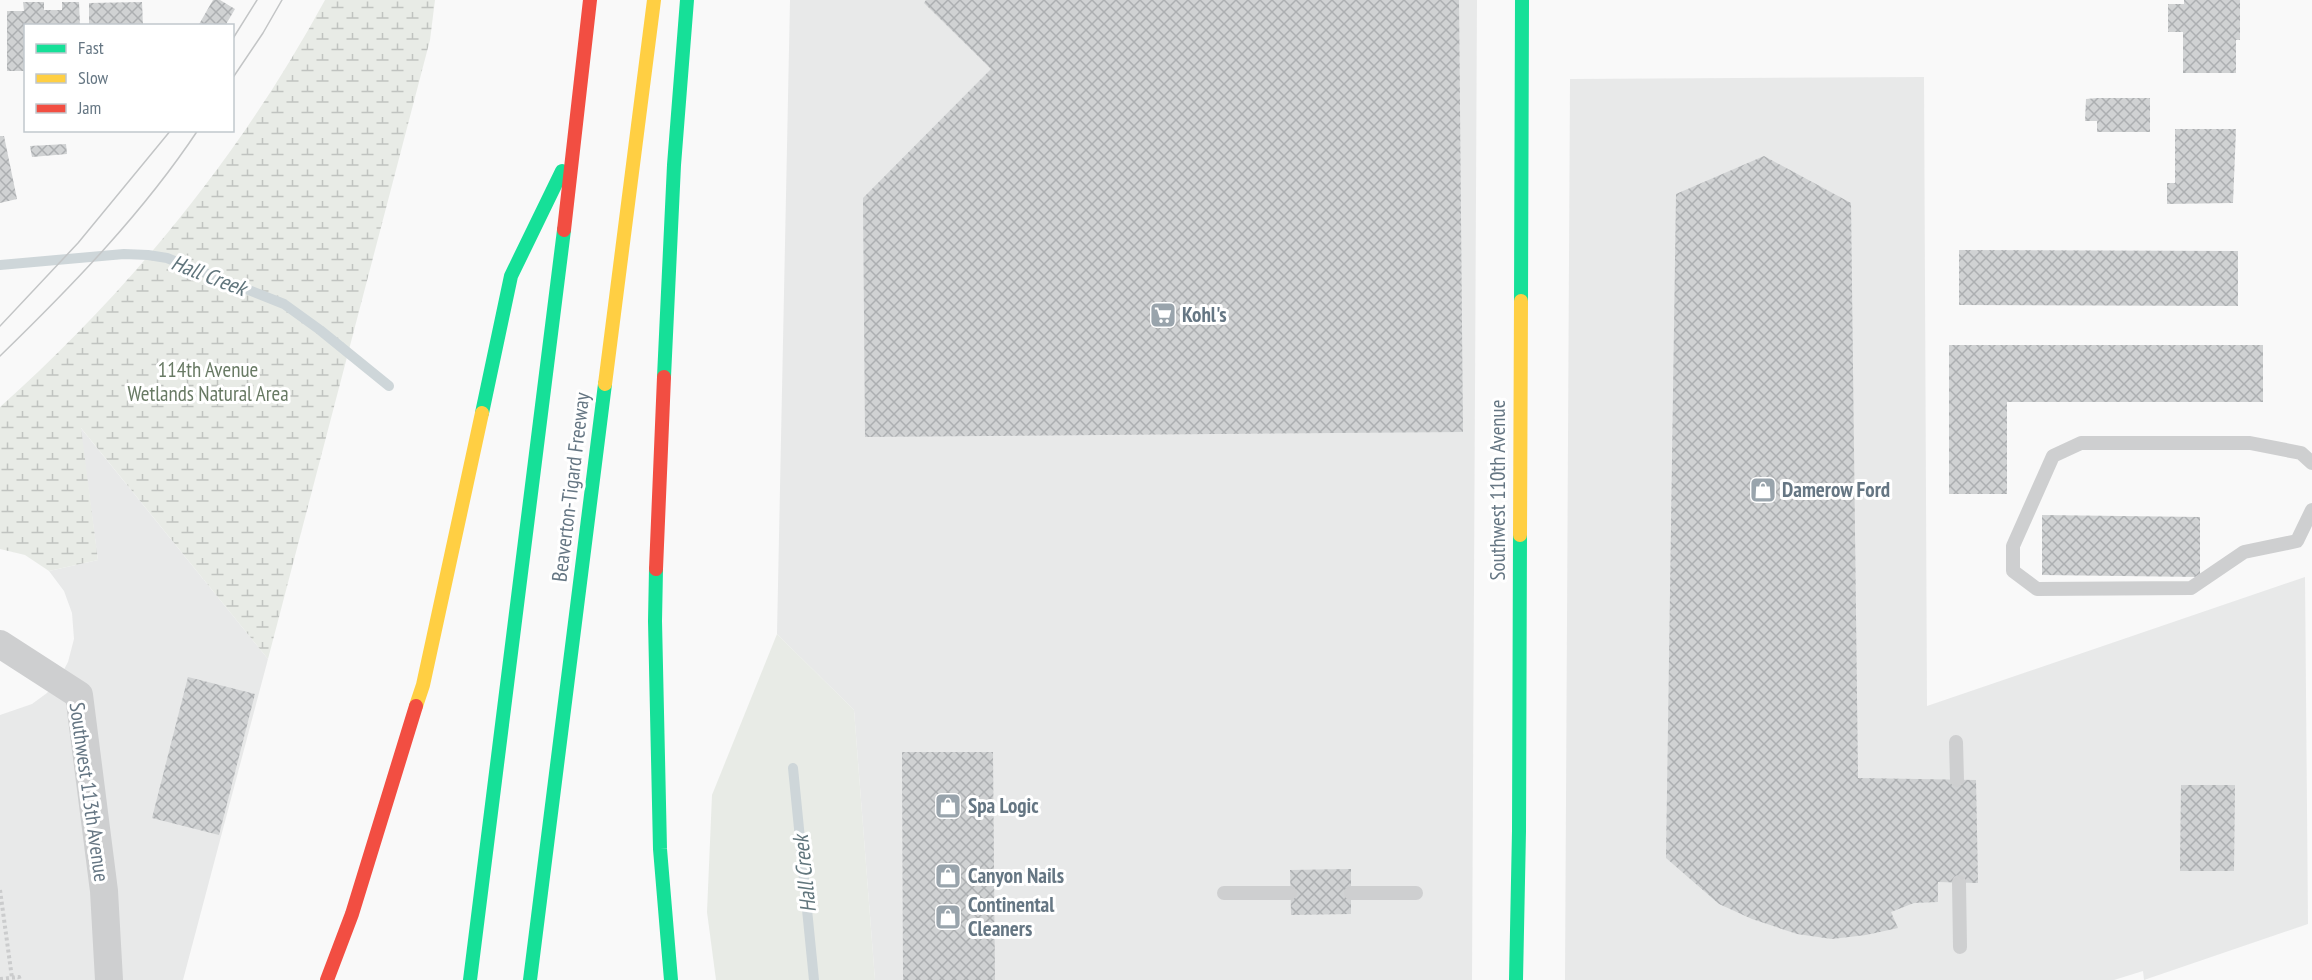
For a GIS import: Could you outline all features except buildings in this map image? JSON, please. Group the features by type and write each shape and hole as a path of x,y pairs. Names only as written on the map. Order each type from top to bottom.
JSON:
{"main road":[{"name":"Beaverton-Tigard Freeway","path":"470,980 590,0"},
{"name":"Beaverton-Tigard Freeway","path":"530,980 654,0"},
{"path":"671,980 660,849 655,621 674,165 687,0"},
{"name":"Southwest 110th Avenue","path":"1516,980 1522,0"},
{"path":"327,980 356,903 423,685 511,276 573,148"}],"street":[{"name":"Southwest 113th Avenue","path":"0,644 79,695 104,891 109,980"}],"lane":[{"path":"2312,463 2301,453 2250,443 2081,443 2053,456 2013,546 2013,571 2037,590 2191,588 2244,552 2297,541 2312,510"},
{"path":"1956,742 1957,780"},
{"path":"1959,882 1960,947"},
{"path":"1224,892 1290,892"},
{"path":"1351,892 1416,892"}],"path":[{"path":"0,890 12,978"},
{"path":"0,979 19,977 20,980"}],"shaded area":[{"path":"790,0 1477,0 1472,980 875,980 854,710 777,634"},
{"path":"1924,77 1927,706 2305,577 2308,924 2144,980 2143,971 2114,980 1565,980 1570,79"},
{"path":"80,427 268,659 183,980 0,980 0,715 32,704 47,693 59,679 68,662 74,639 72,613 64,591 49,571 98,560"}],"green space":[{"name":"114th Avenue Wetlands Natural Area","path":"325,0 435,0 430,40 268,659 81,428 98,560 49,571 25,555 0,549 0,407 94,316 180,217 257,112 293,57"},
{"path":"777,634 854,710 875,980 716,980 707,912 712,795"}],"waterway":[{"name":"Hall Creek","path":"0,265 124,254 167,258 284,304 389,386"},
{"name":"Hall Creek","path":"793,768 814,980"}],"tram line":[{"path":"234,37 257,0"},
{"path":"234,76 282,0"},
{"path":"0,326 78,243 169,132"},
{"path":"0,356 130,220 177,161 197,132"}],"traffic: fast":[{"path":"664,377 674,165 687,0"},
{"path":"1521,301 1522,0"},
{"path":"482,413 511,276 562,171"},
{"path":"470,980 564,230"},
{"path":"530,980 605,384"},
{"path":"1516,980 1520,535"},
{"path":"656,569 660,849 671,980"}],"traffic: slow":[{"path":"605,384 654,0"},
{"path":"1520,535 1521,301"},
{"path":"416,706 423,685 482,413"}],"traffic: jam":[{"path":"564,230 590,0"},
{"path":"656,569 664,377"},
{"path":"327,980 352,914 416,706"}],"place":[{"name":"Kohl's","path":"1163,315"},
{"name":"Damerow Ford","path":"1763,490"},
{"name":"Spa Logic","path":"948,806"},
{"name":"Canyon Nails","path":"948,876"},
{"name":"Continental Cleaners","path":"948,917"}]}
